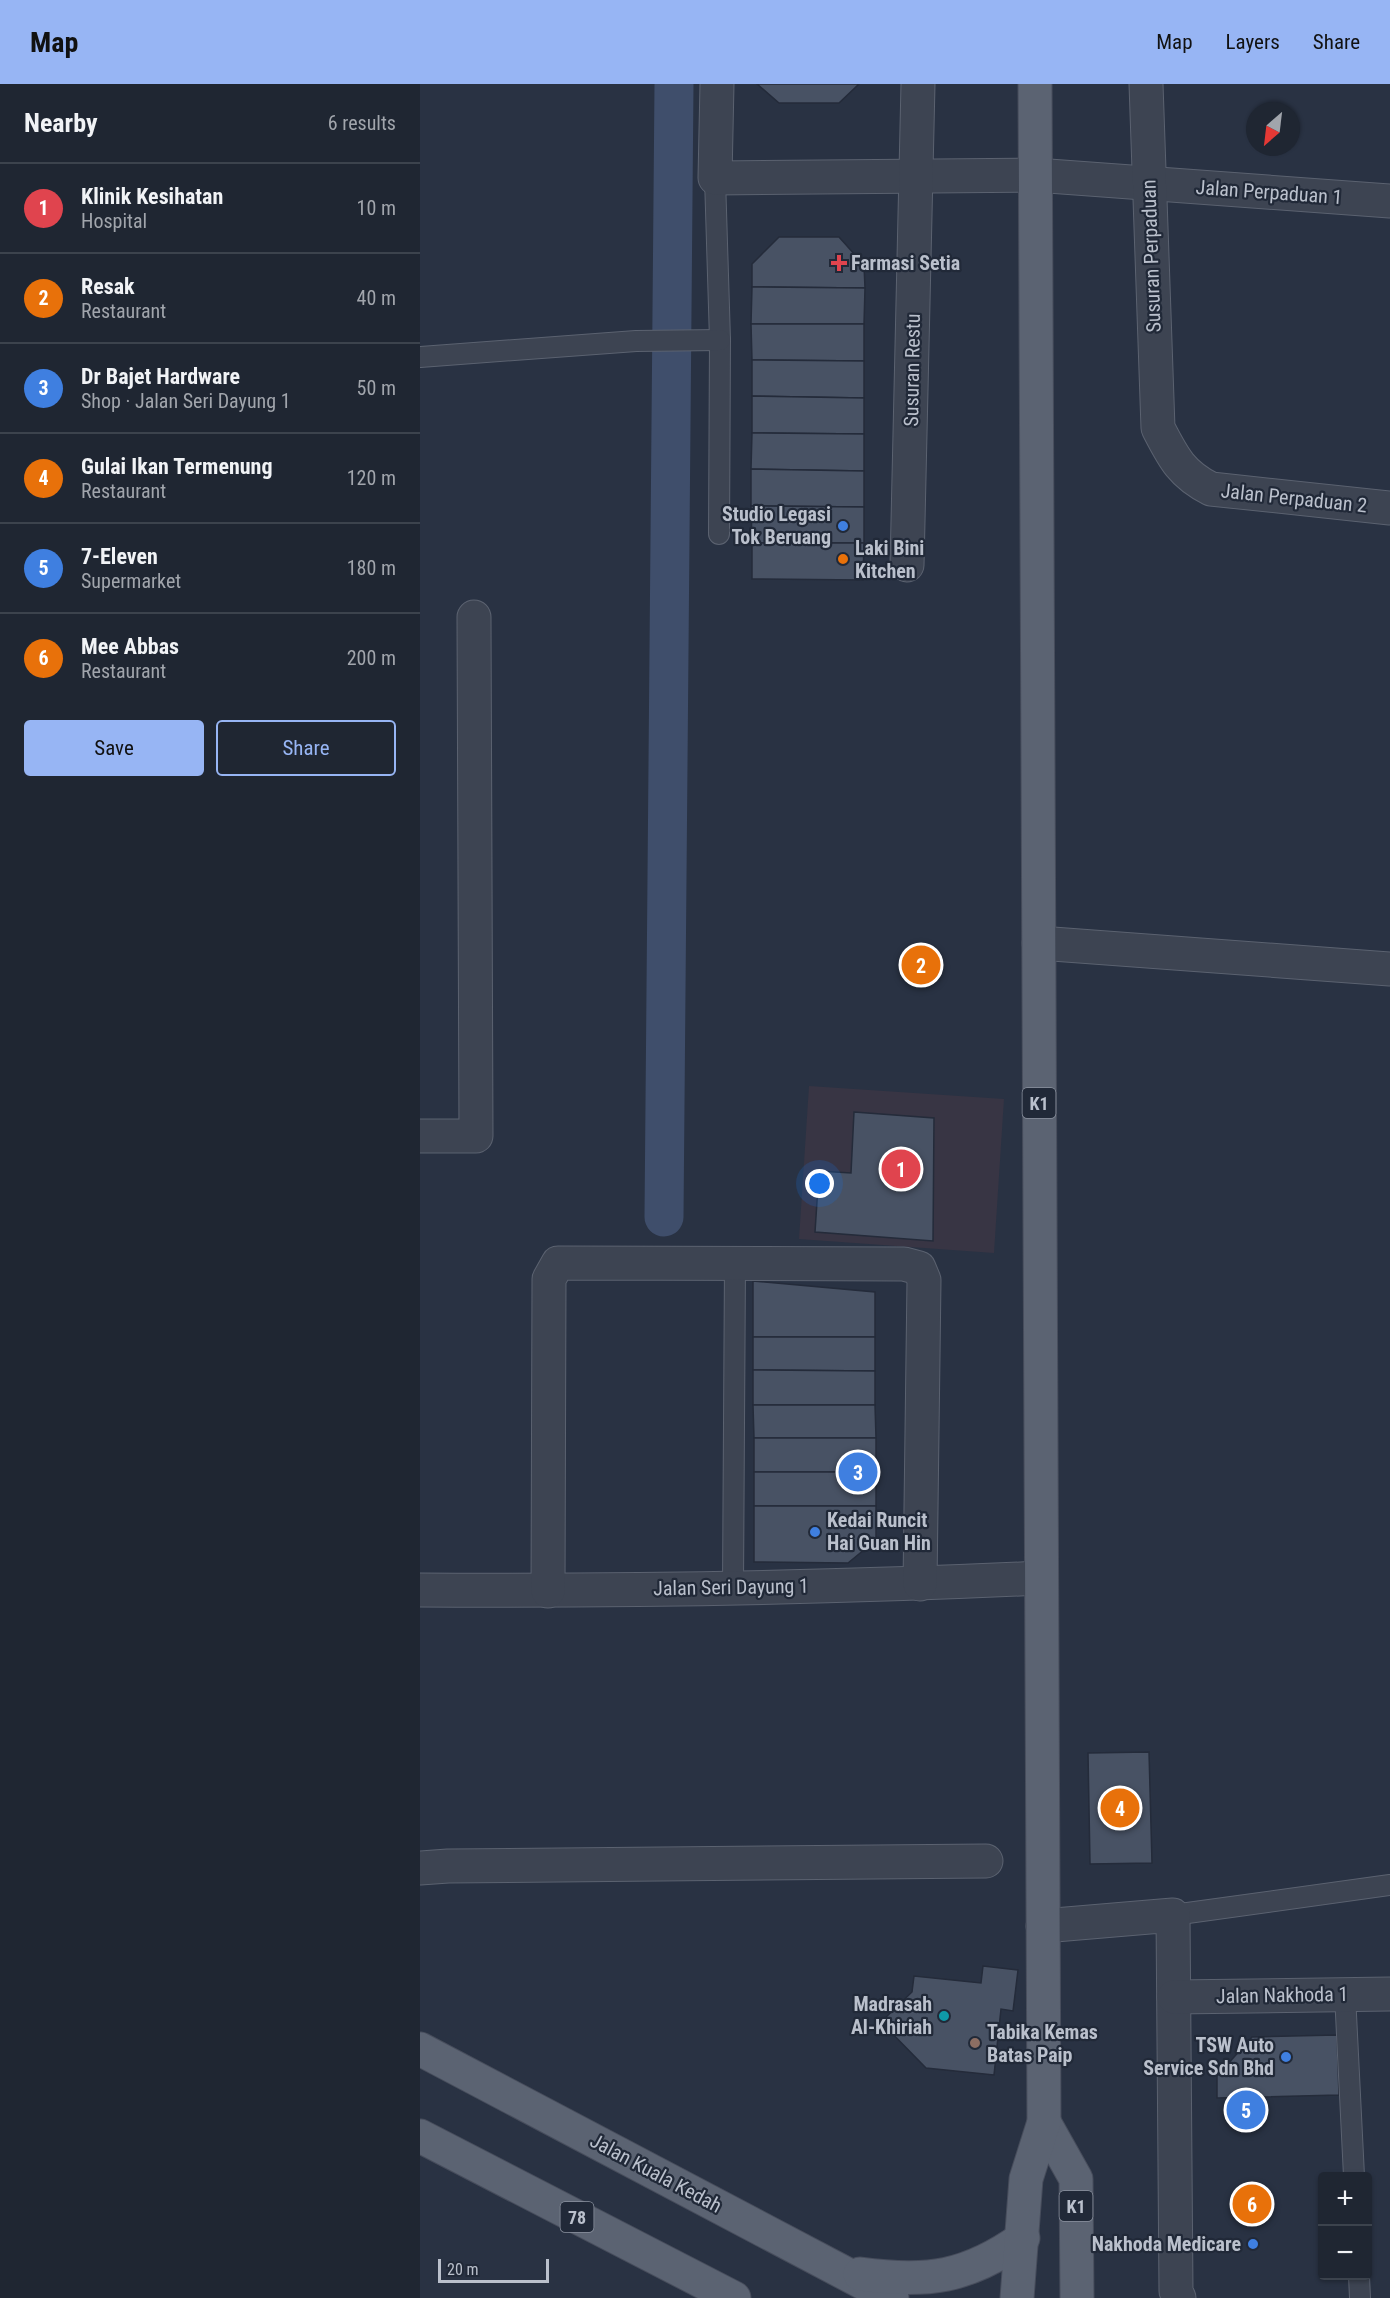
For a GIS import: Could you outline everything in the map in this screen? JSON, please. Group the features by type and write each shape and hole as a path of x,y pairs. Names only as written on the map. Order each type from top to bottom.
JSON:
{"main road":[{"name":"K1","path":"1017,2298 1026,2179 1044,2122 1035,84"},
{"name":"Jalan Kuala Kedah","path":"420,2049 892,2298"},
{"name":"K1","path":"1044,2122 1076,2179 1077,2297"},
{"name":"78","path":"420,2136 734,2298"},
{"path":"846,2272 909,2280 941,2277 970,2269 998,2256 1023,2238"}],"street":[{"path":"714,178 717,84"},
{"name":"Susuran Restu","path":"907,565 918,84"},
{"name":"Susuran Perpaduan","path":"1146,84 1158,428"},
{"name":"Jalan Perpaduan 1","path":"714,178 1035,175 1390,201"},
{"name":"Jalan Perpaduan 2","path":"1158,428 1174,458 1191,479 1211,489 1390,508"},
{"path":"420,1136 476,1136 474,617"},
{"path":"1039,944 1390,969"},
{"path":"548,1591 549,1279 558,1263 904,1264 920,1268 923,1272 920,1584"},
{"name":"Jalan Seri Dayung 1","path":"420,1590 548,1591 920,1584 1041,1578"},
{"path":"420,1868 986,1861"},
{"path":"1043,1926 1173,1915 1176,2290 1179,2298"},
{"name":"Jalan Nakhoda 1","path":"1174,1997 1390,1994"}],"lane":[{"path":"714,178 720,340 719,534"},
{"path":"420,357 636,341 720,340"},
{"path":"733,1586 735,1263"},
{"path":"1173,1915 1390,1885"},
{"path":"1345,1994 1354,2172"},
{"path":"1359,2280 1360,2298"}],"shaded area":[{"path":"809,1086 1004,1099 994,1253 799,1239"}],"building":[{"path":"757,84 859,84 839,103 779,103"},
{"path":"779,237 839,237 864,265 865,288 752,287 752,264"},
{"path":"752,287 865,288 864,324 751,324"},
{"path":"751,324 864,324 864,361 752,360"},
{"path":"752,360 864,361 864,398 752,396"},
{"path":"752,396 864,398 864,434 752,433"},
{"path":"752,433 864,434 864,471 751,469"},
{"path":"751,469 864,471 864,507 751,506"},
{"path":"751,506 864,507 864,543 752,543"},
{"path":"752,543 864,543 863,580 752,579"},
{"path":"854,1112 934,1118 933,1241 815,1232 819,1171 851,1173"},
{"path":"753,1281 875,1292 875,1337 753,1337"},
{"path":"753,1337 875,1337 875,1371 753,1370"},
{"path":"753,1370 875,1371 875,1405 753,1405"},
{"path":"753,1405 875,1405 876,1438 754,1438"},
{"path":"754,1438 876,1438 876,1472 754,1472"},
{"path":"754,1472 876,1472 876,1506 754,1506"},
{"path":"754,1506 876,1506 876,1540 848,1563 754,1562"},
{"path":"1149,1752 1152,1863 1090,1864 1088,1753"},
{"name":"Madrasah Al-Khiriah","path":"983,1966 1018,1970 1013,2011 1001,2009 994,2075 926,2068 881,2022 912,1992 914,1976 981,1983"},
{"name":"TSW Auto Service Sdn Bhd","path":"1337,2035 1339,2095 1217,2098 1217,2076 1252,2037"}],"waterway":[{"path":"664,1217 674,84"}],"place":[{"name":"Farmasi Setia","path":"839,263"},
{"name":"Studio Legasi Tok Beruang","path":"843,526"},
{"name":"Laki Bini Kitchen","path":"843,559"},
{"name":"Resak","path":"921,965"},
{"name":"Klinik Kesihatan","path":"901,1169"},
{"name":"Dr Bajet Hardware","path":"858,1472"},
{"name":"Kedai Runcit Hai Guan Hin","path":"815,1532"},
{"name":"Gulai Ikan Termenung","path":"1120,1808"},
{"name":"Madrasah Al-Khiriah","path":"944,2016"},
{"name":"Tabika Kemas Batas Paip","path":"975,2043"},
{"name":"TSW Auto Service Sdn Bhd","path":"1286,2057"},
{"name":"7-Eleven","path":"1246,2110"},
{"name":"Mee Abbas","path":"1252,2204"},
{"name":"Nakhoda Medicare","path":"1253,2244"}]}
